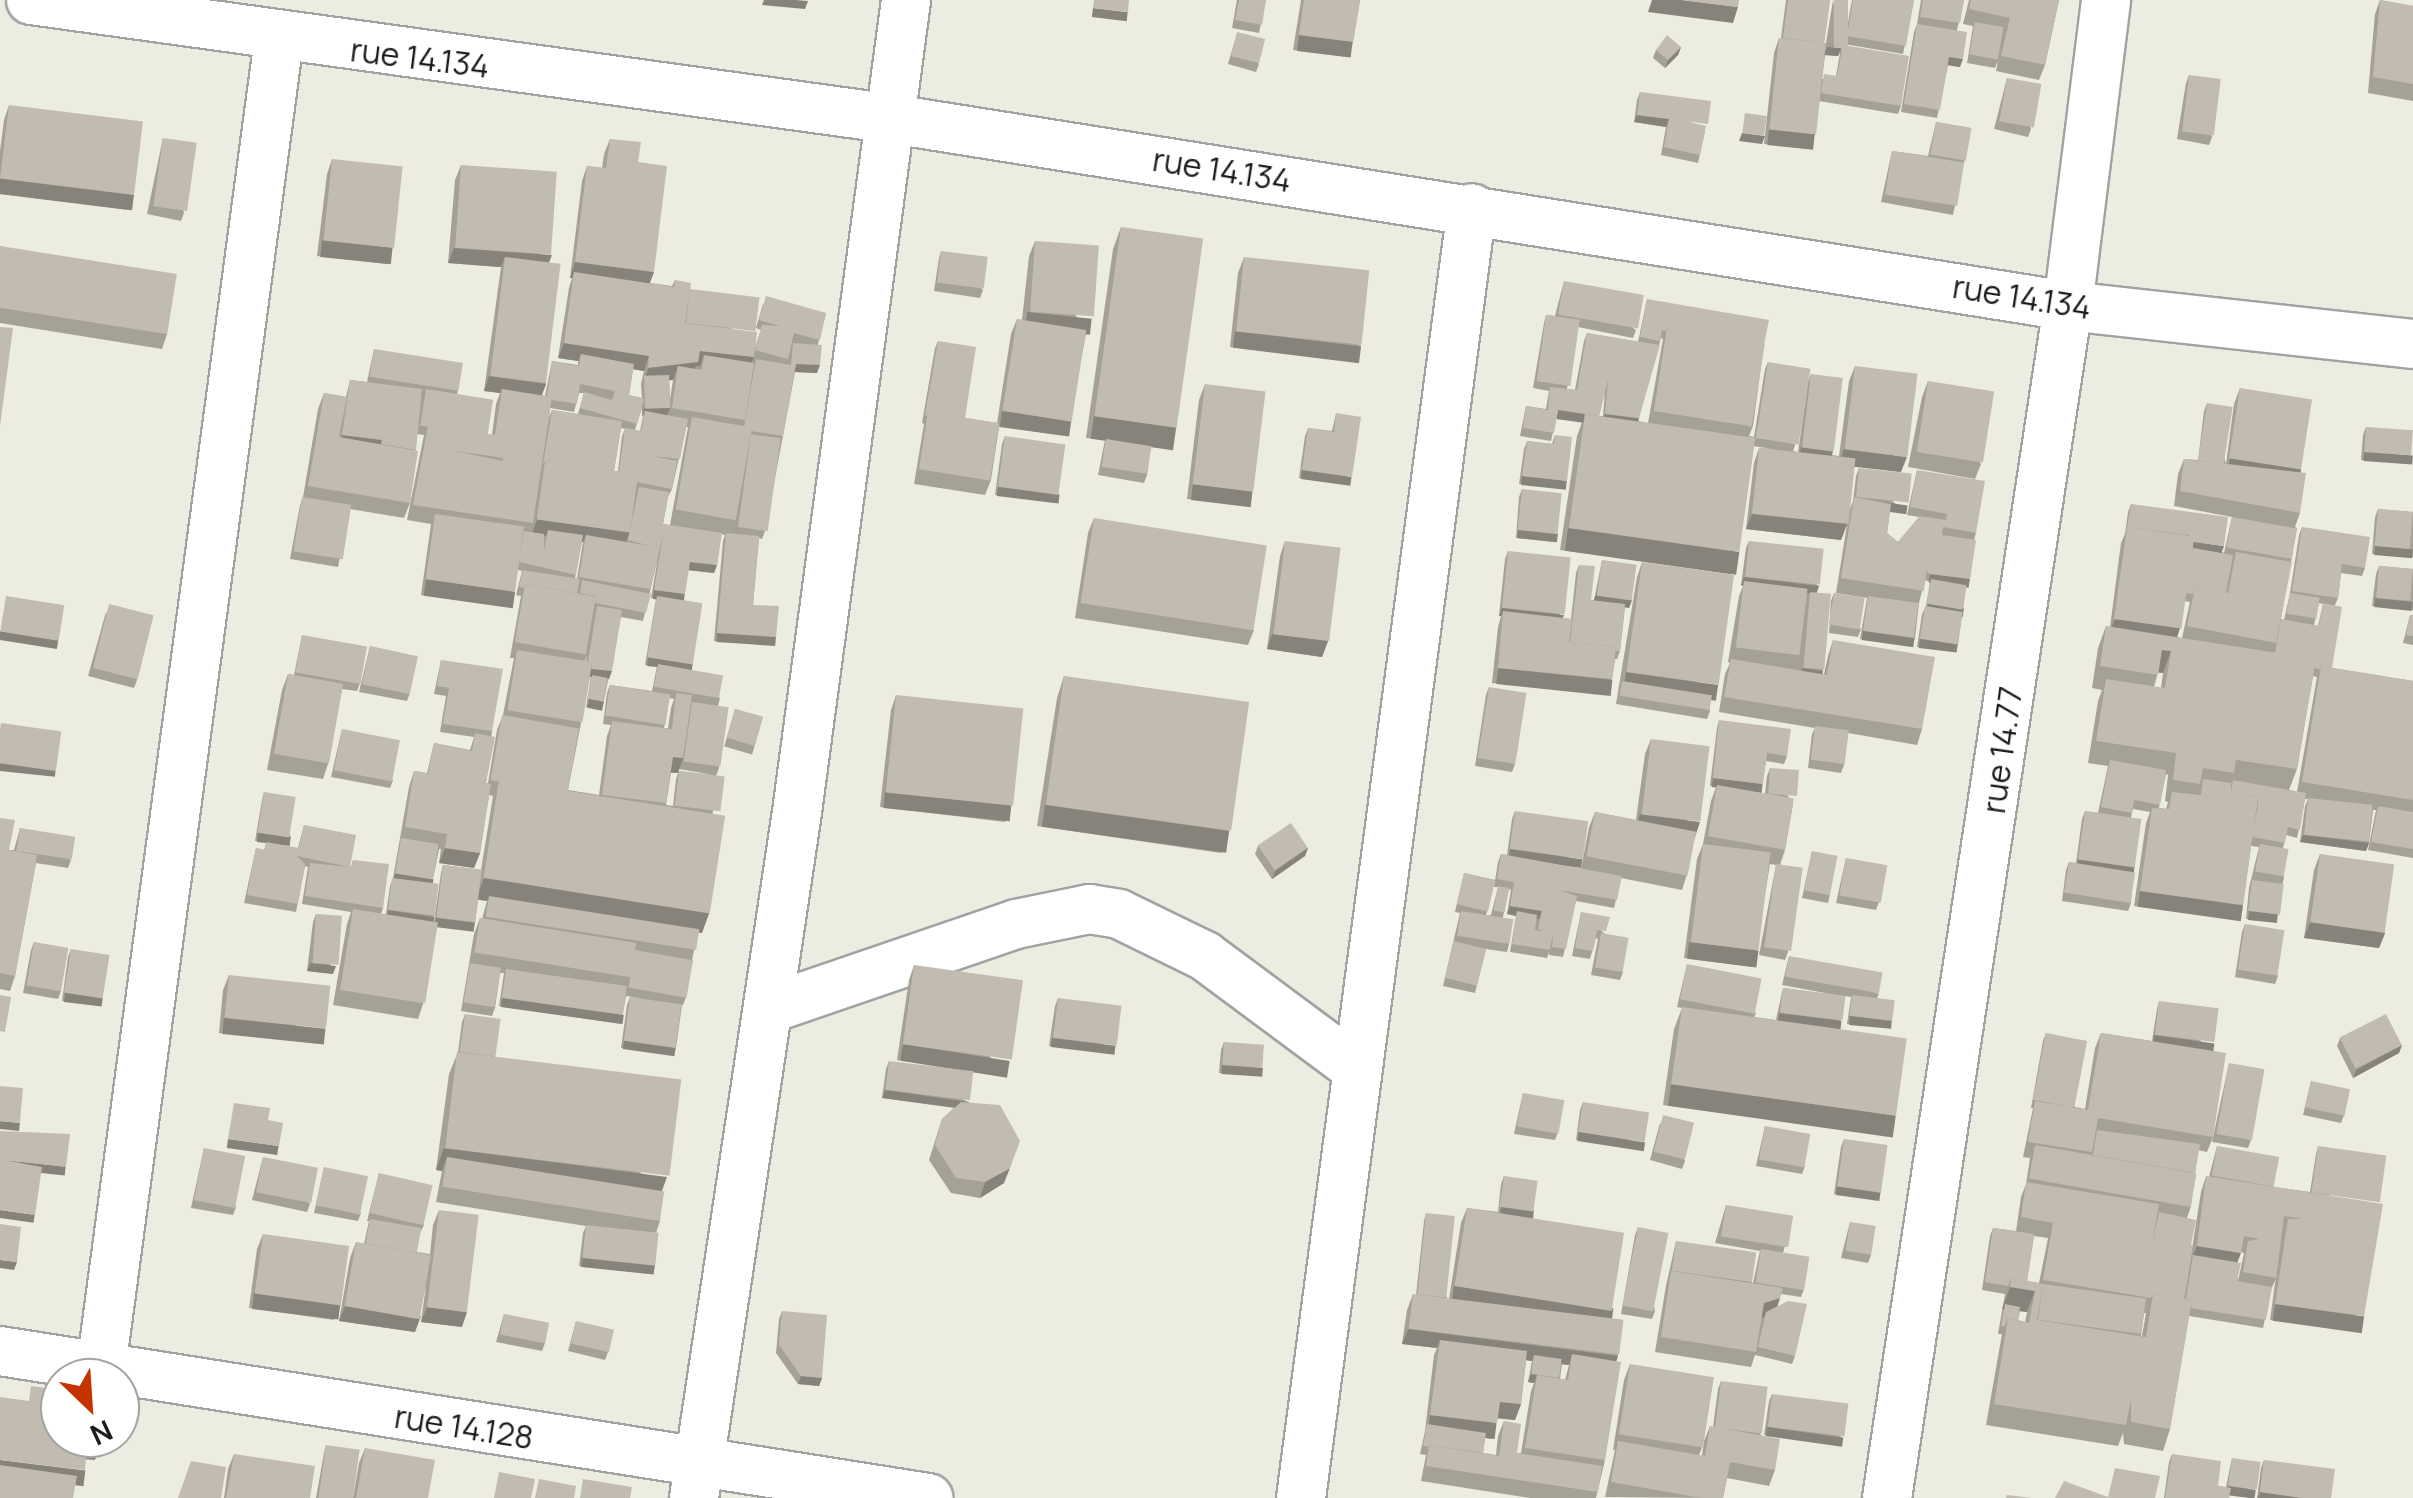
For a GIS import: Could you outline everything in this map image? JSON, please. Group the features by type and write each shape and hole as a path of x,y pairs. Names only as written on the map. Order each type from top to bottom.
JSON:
{"street":[{"name":"rue 14.134","path":"31,0 280,39 886,118 1472,208 2068,306 2413,344"},
{"path":"696,1481 768,1009 886,118 906,0"},
{"name":"rue 14.77","path":"1888,1498 2068,306 2106,0"},
{"path":"102,1358 280,39"},
{"path":"1300,1498 1472,208"},
{"path":"768,1009 1016,924 1089,909 1119,914 1206,956 1357,1069"},
{"name":"rue 14.128","path":"0,1351 42,1358"},
{"name":"rue 14.128","path":"140,1375 696,1481 928,1498"}],"building":[{"path":"1094,0 1129,0 1128,12 1093,8"},
{"path":"1239,0 1266,0 1262,25 1235,20"},
{"path":"1304,0 1360,0 1353,42 1299,35"},
{"path":"1682,0 1739,0 1738,7"},
{"path":"1788,0 1830,0 1824,43 1783,38"},
{"path":"1834,0 1848,0 1848,48 1834,48"},
{"path":"1853,0 1914,0 1906,46 1847,36"},
{"path":"1923,0 1964,0 1960,23 1920,17"},
{"path":"1971,0 2059,0 2045,65 2001,56 2010,18 1969,9"},
{"path":"2380,0 2413,6 2413,84 2373,77"},
{"path":"1975,22 2004,27 1998,60 1969,54"},
{"path":"1917,24 1967,32 1963,59 1949,57 1940,110 1904,104"},
{"path":"1237,32 1265,39 1259,63 1231,56"},
{"path":"1667,35 1681,47 1668,60 1656,50"},
{"path":"1779,38 1826,43 1816,134 1769,129"},
{"path":"1843,45 1909,56 1901,106 1821,93 1824,74 1837,76"},
{"path":"2189,75 2221,79 2214,135 2182,132"},
{"path":"2007,78 2041,84 2034,127 1999,121"},
{"path":"1640,92 1711,101 1708,124 1685,121 1706,126 1700,155 1664,147 1669,119 1637,115"},
{"path":"9,105 143,121 134,195 0,178"},
{"path":"1745,113 1767,116 1764,136 1742,133"},
{"path":"1936,122 1971,128 1966,161 1930,154"},
{"path":"163,138 197,143 187,211 153,206"},
{"path":"610,139 641,142 638,162 667,166 654,272 575,262 587,166 606,168"},
{"path":"1892,151 1964,162 1957,206 1885,194"},
{"path":"332,159 403,166 394,248 323,241"},
{"path":"461,165 557,172 551,254 455,248"},
{"path":"1121,227 1203,239 1177,428 1094,416"},
{"path":"1035,241 1099,245 1094,316 1030,312"},
{"path":"0,246 177,274 167,334 0,308"},
{"path":"941,251 988,257 984,288 937,283"},
{"path":"505,257 561,264 546,383 490,376"},
{"path":"1244,257 1369,270 1361,345 1236,332"},
{"path":"574,272 674,287 675,280 691,283 685,323 757,332 754,357 700,351 698,362 648,368 649,356 564,343"},
{"path":"1564,281 1644,295 1638,329 1558,314"},
{"path":"690,289 759,298 755,331 686,323"},
{"path":"766,296 826,313 820,340 794,333 788,359 755,350 762,325 780,326 759,320"},
{"path":"1647,299 1769,320 1764,344 1667,328 1662,330 1660,341 1640,337"},
{"path":"1546,315 1580,320 1570,386 1537,381"},
{"path":"1017,319 1086,330 1072,422 1002,411"},
{"path":"0,327 13,328 0,426"},
{"path":"1667,328 1765,343 1752,426 1654,411"},
{"path":"1587,333 1660,345 1639,418 1605,414 1608,380 1599,416 1558,410 1554,433 1523,428 1526,406 1548,410 1550,387 1577,390"},
{"path":"938,341 976,347 965,418 928,412 925,415"},
{"path":"793,343 822,345 820,365 796,364 783,436 751,431 752,428 744,426 756,359 791,365"},
{"path":"374,349 463,363 459,391 370,377"},
{"path":"581,354 634,364 629,395 644,399 637,424 580,408 584,392 612,400 615,391 580,384 577,404 547,396 552,361 579,366"},
{"path":"704,355 754,363 745,420 672,408 678,366 702,370"},
{"path":"1768,362 1810,369 1798,445 1756,438"},
{"path":"1855,366 1918,374 1907,457 1845,449"},
{"path":"1811,374 1843,378 1834,451 1802,447"},
{"path":"669,375 670,408 645,409 644,376"},
{"path":"350,380 422,389 416,450 381,444 382,440 342,435"},
{"path":"1928,381 1994,391 1983,463 1917,452"},
{"path":"1205,384 1266,391 1253,492 1193,484"},
{"path":"2240,388 2312,399 2301,470 2229,458"},
{"path":"426,389 493,400 487,436 420,426"},
{"path":"502,389 552,397 533,523 413,505 428,426 495,435","holes":["455,451 503,458 503,461"]},
{"path":"324,393 347,397 339,437 418,451 410,503 308,486"},
{"path":"2207,403 2233,407 2224,464 2198,460"},
{"path":"552,410 622,421 614,471 545,461 543,464"},
{"path":"645,411 688,419 680,459 652,456 677,461 672,489 637,482 638,474 619,472 625,428 641,431"},
{"path":"928,412 999,423 990,481 919,469"},
{"path":"1336,413 1361,417 1352,477 1302,470 1308,428 1334,432"},
{"path":"1585,414 1755,438 1739,552 1569,528"},
{"path":"692,417 752,428 736,520 676,510"},
{"path":"2366,427 2413,430 2411,455 2364,452"},
{"path":"751,434 781,438 768,531 738,527"},
{"path":"1555,435 1572,437 1567,481 1522,476 1527,441 1554,444"},
{"path":"1005,436 1065,444 1058,495 998,487"},
{"path":"1106,439 1151,446 1147,474 1102,467"},
{"path":"1759,448 1855,458 1849,524 1752,514"},
{"path":"2184,459 2306,473 2300,513 2180,491"},
{"path":"545,461 638,474 630,533 537,519"},
{"path":"1859,468 1912,474 1909,502 1856,497"},
{"path":"1917,470 1985,481 1976,533 1943,527 1942,535 1976,540 1970,579 1930,574 1898,542 1920,516 1946,520 1947,514 1910,507"},
{"path":"639,487 669,492 663,524 722,533 717,565 690,562 685,594 654,590 663,535 650,589 579,577 586,535 650,546 628,540"},
{"path":"1522,489 1562,493 1557,534 1518,530"},
{"path":"302,497 351,505 343,559 293,551"},
{"path":"1854,497 1891,504 1887,533 1927,567 1924,591 1841,578"},
{"path":"2131,504 2228,517 2224,546 2193,542 2194,536 2127,527"},
{"path":"2378,509 2413,512 2410,549 2375,546"},
{"path":"435,514 524,527 515,592 426,579"},
{"path":"2232,517 2297,528 2292,559 2227,548"},
{"path":"1094,518 1267,545 1253,630 1081,603"},
{"path":"2127,527 2194,536 2181,629 2114,619"},
{"path":"2302,527 2370,537 2365,568 2342,564 2338,598 2292,591"},
{"path":"548,530 583,535 576,575 519,562 524,531 544,534 544,550"},
{"path":"726,533 759,536 753,605 779,606 776,637 717,633"},
{"path":"1285,541 1341,548 1329,641 1274,634"},
{"path":"1749,541 1824,549 1820,585 1745,577"},
{"path":"2193,548 2233,555 2226,593 2195,587 2193,594 2185,593"},
{"path":"1508,551 1571,558 1565,614 1502,608"},
{"path":"2236,552 2292,562 2276,643 2187,626 2195,587 2228,593"},
{"path":"1602,560 1637,565 1632,601 1597,596"},
{"path":"1642,562 1734,575 1719,685 1627,672"},
{"path":"1579,565 1595,566 1591,600 1625,604 1620,651 1616,647 1570,642"},
{"path":"2379,566 2413,569 2410,601 2376,598"},
{"path":"523,570 580,579 577,593 525,584 524,588 519,587"},
{"path":"1931,579 1966,585 1962,610 1927,604"},
{"path":"582,580 651,594 646,613 595,603 596,596 580,593"},
{"path":"1744,581 1808,589 1799,655 1736,648"},
{"path":"525,584 596,597 586,655 515,642"},
{"path":"1810,592 1831,594 1824,670 1803,668"},
{"path":"1834,593 1865,598 1860,629 1829,625"},
{"path":"2290,593 2320,598 2316,618 2287,614"},
{"path":"6,596 64,605 59,641 0,632"},
{"path":"657,596 702,603 693,664 647,657"},
{"path":"1868,596 1919,603 1914,638 1863,631"},
{"path":"2323,603 2342,607 2332,668 2314,668 2316,659 2275,653 2281,619 2319,626"},
{"path":"109,604 154,615 138,679 93,668"},
{"path":"597,606 622,610 612,671 591,669 592,662 588,662"},
{"path":"1925,606 1963,612 1957,645 1920,639"},
{"path":"1503,611 1572,619 1569,642 1616,647 1612,679 1498,668"},
{"path":"2413,615 2413,636 2406,635"},
{"path":"2106,626 2316,659 2297,769 2236,760 2234,773 2203,768 2200,784 2173,780 2176,753 2096,741 2106,679 2165,688 2171,651 2162,650 2158,675 2100,666"},
{"path":"302,635 367,646 360,684 295,672"},
{"path":"1833,640 1935,657 1922,729 1724,697 1731,659 1827,675"},
{"path":"370,646 418,656 410,694 362,684"},
{"path":"517,650 592,662 583,722 507,710"},
{"path":"441,660 503,669 492,731 443,724 449,688 437,686"},
{"path":"658,664 723,675 719,698 654,687"},
{"path":"2321,666 2413,681 2413,800 2302,782"},
{"path":"288,674 343,684 329,763 274,754"},
{"path":"592,675 608,678 603,702 587,699"},
{"path":"1064,676 1249,702 1231,831 1046,805"},
{"path":"1622,681 1712,695 1710,710 1620,696"},
{"path":"610,685 670,695 665,725 605,716"},
{"path":"1489,687 1527,693 1515,764 1478,758"},
{"path":"676,693 692,695 683,758 673,757 666,803 602,795 612,721 672,729"},
{"path":"896,695 1023,708 1013,806 886,792"},
{"path":"692,702 729,707 720,767 684,761"},
{"path":"735,709 763,717 755,746 727,738"},
{"path":"502,715 579,729 567,794 491,780"},
{"path":"1719,720 1791,729 1787,756 1767,753 1763,784 1713,778"},
{"path":"1,723 61,731 56,771 0,763"},
{"path":"1815,726 1849,730 1845,764 1811,760"},
{"path":"342,729 400,740 392,781 334,770"},
{"path":"475,733 495,737 486,783 428,774 434,743 472,751"},
{"path":"1651,739 1710,746 1700,822 1642,814"},
{"path":"2110,760 2166,770 2160,805 2134,800 2132,813 2101,807"},
{"path":"1770,768 1799,770 1797,796 1768,794"},
{"path":"414,771 491,784 480,853 445,848 447,834 405,827"},
{"path":"679,771 725,777 720,811 675,806"},
{"path":"2203,779 2231,783 2231,793 2258,797 2243,905 2140,891 2152,808 2169,809 2172,792 2201,795"},
{"path":"499,780 725,816 710,914 484,878"},
{"path":"2233,780 2306,793 2300,830 2288,827 2285,843 2252,837 2258,797 2231,793"},
{"path":"1717,785 1794,799 1785,850 1708,836"},
{"path":"264,792 296,797 289,838 258,832"},
{"path":"2308,798 2373,805 2369,842 2304,835"},
{"path":"2378,806 2413,812 2413,849 2371,842"},
{"path":"1515,811 1588,821 1583,859 1510,849"},
{"path":"2085,811 2141,819 2135,867 2078,860"},
{"path":"1595,812 1696,832 1688,876 1586,856"},
{"path":"0,818 15,820 9,850 0,848"},
{"path":"1291,823 1308,848 1275,870 1258,845"},
{"path":"304,825 356,835 350,867 297,856 305,864 298,904 247,895 256,848 264,850 266,842 299,848"},
{"path":"20,828 75,837 72,859 16,851"},
{"path":"401,838 439,844 433,880 395,874"},
{"path":"1703,844 1770,852 1758,951 1691,942"},
{"path":"2260,844 2289,849 2284,877 2255,872"},
{"path":"0,848 37,855 15,976 0,973"},
{"path":"1812,851 1838,856 1830,895 1804,890"},
{"path":"1501,854 1622,876 1617,900 1559,890 1577,896 1566,949 1552,947 1553,932 1550,950 1512,944 1517,911 1537,915 1535,930 1544,931 1538,929 1542,911 1510,906 1514,882 1497,879"},
{"path":"2320,854 2394,864 2385,933 2310,922"},
{"path":"1846,858 1887,865 1881,903 1839,895"},
{"path":"353,860 389,864 383,908 305,896 310,863 352,867"},
{"path":"2069,862 2135,872 2130,903 2064,893"},
{"path":"1776,864 1803,868 1791,951 1764,947"},
{"path":"443,865 482,870 475,922 437,918"},
{"path":"1464,873 1495,880 1488,911 1457,904"},
{"path":"392,878 439,884 435,915 388,910"},
{"path":"2252,880 2284,884 2280,915 2248,911"},
{"path":"1498,886 1509,888 1504,913 1494,911"},
{"path":"489,896 699,929 696,950 486,917"},
{"path":"353,909 438,922 425,1003 340,990"},
{"path":"1461,911 1513,919 1509,944 1457,936"},
{"path":"1581,912 1610,917 1606,931 1597,930 1593,951 1575,948"},
{"path":"316,914 342,916 339,965 313,963"},
{"path":"480,918 636,943 631,977 475,953"},
{"path":"2245,924 2285,930 2277,976 2238,969"},
{"path":"1601,933 1629,938 1622,972 1595,967"},
{"path":"1454,941 1486,949 1477,986 1445,978"},
{"path":"34,942 68,948 61,991 26,985"},
{"path":"71,949 110,955 103,999 64,992"},
{"path":"635,950 693,960 687,998 628,987"},
{"path":"1789,956 1883,972 1879,993 1785,977"},
{"path":"470,963 501,968 494,1007 464,1003"},
{"path":"1687,964 1762,979 1755,1014 1680,999"},
{"path":"914,965 1023,980 1012,1060 903,1044"},
{"path":"506,969 627,986 623,1015 502,998"},
{"path":"229,975 330,986 326,1028 225,1018"},
{"path":"1783,988 1846,996 1842,1020 1780,1013"},
{"path":"0,995 11,997 5,1032 0,1031"},
{"path":"1852,995 1895,1000 1892,1021 1849,1016"},
{"path":"630,997 681,1004 675,1048 624,1041"},
{"path":"1058,998 1122,1006 1117,1046 1053,1038"},
{"path":"2159,1001 2219,1008 2214,1042 2155,1035"},
{"path":"1682,1007 1907,1039 1896,1116 1671,1084"},
{"path":"465,1014 501,1019 495,1057 460,1052"},
{"path":"2386,1014 2402,1045 2356,1069 2340,1038"},
{"path":"2046,1033 2087,1041 2074,1108 2033,1100"},
{"path":"2101,1033 2226,1053 2213,1137 2098,1118 2092,1152 2028,1142 2035,1101 2088,1110"},
{"path":"1224,1042 1264,1045 1262,1068 1222,1065"},
{"path":"457,1052 681,1080 669,1176 445,1148"},
{"path":"889,1061 973,1071 970,1100 885,1090"},
{"path":"2229,1063 2264,1069 2252,1140 2216,1134"},
{"path":"2311,1081 2350,1089 2345,1116 2305,1107"},
{"path":"0,1086 23,1088 20,1123 0,1121"},
{"path":"1523,1093 1564,1100 1558,1134 1517,1126"},
{"path":"961,1102 1000,1105 1020,1141 1010,1168 985,1182 956,1178 935,1145 942,1119"},
{"path":"1583,1102 1649,1112 1644,1142 1578,1132"},
{"path":"234,1103 270,1108 268,1120 283,1123 279,1146 228,1139"},
{"path":"1663,1115 1694,1123 1685,1160 1654,1152"},
{"path":"1765,1126 1810,1134 1804,1167 1759,1159"},
{"path":"2097,1130 2200,1144 2195,1173 2093,1155"},
{"path":"0,1131 70,1134 66,1167 4,1160 42,1167 35,1215 0,1210"},
{"path":"1844,1139 1888,1145 1881,1193 1837,1187"},
{"path":"2035,1145 2197,1173 2191,1207 2029,1178"},
{"path":"2217,1146 2279,1157 2274,1186 2212,1176"},
{"path":"2318,1146 2386,1156 2380,1202 2311,1193"},
{"path":"204,1148 245,1156 235,1208 194,1200"},
{"path":"263,1157 318,1168 311,1203 256,1192"},
{"path":"447,1157 664,1191 660,1221 442,1187"},
{"path":"324,1167 368,1176 360,1215 316,1205"},
{"path":"379,1173 433,1185 423,1225 370,1213"},
{"path":"1504,1176 1538,1181 1533,1211 1500,1207"},
{"path":"2206,1176 2383,1204 2364,1316 2275,1304 2288,1219 2302,1219 2284,1216 2276,1278 2243,1272 2248,1241 2259,1239 2244,1236 2241,1253 2197,1246"},
{"path":"2026,1182 2159,1204 2153,1239 2193,1245 2184,1299 2153,1294 2151,1298 2043,1280 2053,1223 2021,1217"},
{"path":"1726,1205 1793,1216 1788,1247 1721,1237"},
{"path":"1467,1208 1624,1233 1612,1311 1455,1286"},
{"path":"439,1210 479,1215 467,1312 427,1307"},
{"path":"2159,1212 2196,1220 2190,1247 2153,1239"},
{"path":"1426,1213 1455,1216 1446,1298 1417,1295"},
{"path":"370,1219 421,1228 417,1253 366,1244"},
{"path":"1850,1222 1876,1226 1871,1255 1845,1251"},
{"path":"0,1224 21,1227 17,1262 0,1260"},
{"path":"586,1225 659,1233 655,1265 583,1258"},
{"path":"1638,1227 1668,1233 1653,1311 1623,1306"},
{"path":"1993,1228 2034,1234 2027,1281 2011,1278 2008,1286 1985,1282"},
{"path":"263,1234 349,1246 341,1306 255,1293"},
{"path":"1676,1241 1756,1252 1752,1282 1672,1271"},
{"path":"356,1242 431,1255 420,1319 345,1306"},
{"path":"1761,1249 1809,1257 1804,1290 1756,1283"},
{"path":"2193,1255 2241,1263 2237,1281 2272,1287 2266,1320 2191,1308 2192,1300 2186,1299"},
{"path":"1671,1271 1783,1288 1780,1298 1764,1303 1756,1352 1661,1337"},
{"path":"2011,1278 2043,1284 2037,1320 2146,1337 2153,1294 2192,1300 2170,1429 2131,1422 2131,1400 2126,1425 1994,1404 2008,1318 2029,1323 2035,1291 2010,1287"},
{"path":"2043,1284 2146,1298 2141,1334 2038,1320"},
{"path":"1413,1294 1623,1320 1619,1355 1409,1329"},
{"path":"1788,1301 1807,1304 1795,1356 1758,1347 1766,1312"},
{"path":"2005,1304 2020,1307 2018,1320 2008,1318 2005,1326 2001,1326"},
{"path":"782,1311 827,1315 822,1378 801,1376 779,1345"},
{"path":"504,1314 549,1323 545,1343 500,1335"},
{"path":"576,1321 614,1330 609,1352 571,1343"},
{"path":"1440,1340 1527,1351 1521,1404 1500,1402 1497,1423 1430,1415"},
{"path":"1572,1354 1621,1362 1605,1460 1525,1448 1537,1375 1568,1380"},
{"path":"1534,1355 1562,1359 1559,1378 1531,1374"},
{"path":"1630,1364 1714,1377 1703,1447 1619,1434"},
{"path":"1721,1381 1768,1387 1762,1433 1715,1428"},
{"path":"31,1386 40,1387 40,1458 86,1458 85,1470 0,1460 0,1397 29,1401"},
{"path":"1772,1394 1848,1403 1844,1436 1768,1427"},
{"path":"1504,1421 1521,1424 1517,1453 1602,1466 1598,1492 1426,1466 1429,1445 1499,1456"},
{"path":"1427,1424 1486,1433 1483,1453 1423,1446"},
{"path":"1710,1426 1780,1439 1775,1470 1730,1462 1723,1498 1701,1498 1611,1482 1618,1441 1705,1456"},
{"path":"326,1445 360,1450 353,1498 319,1498"},
{"path":"365,1448 435,1460 428,1498 356,1498"},
{"path":"234,1454 315,1466 310,1498 226,1498"},
{"path":"2172,1454 2221,1461 2218,1486 2231,1488 2229,1498 2165,1498"},
{"path":"2232,1458 2261,1462 2257,1490 2228,1486"},
{"path":"2264,1460 2335,1469 2331,1498 2260,1492"},
{"path":"191,1461 226,1467 221,1498 178,1498"},
{"path":"0,1465 77,1476 73,1498 0,1498"},
{"path":"2115,1468 2160,1476 2155,1498 2055,1498 2064,1481 2108,1497"},
{"path":"499,1472 535,1479 531,1498 494,1498"},
{"path":"539,1479 576,1486 574,1498 535,1498"},
{"path":"583,1479 632,1487 630,1498 580,1498"}]}
